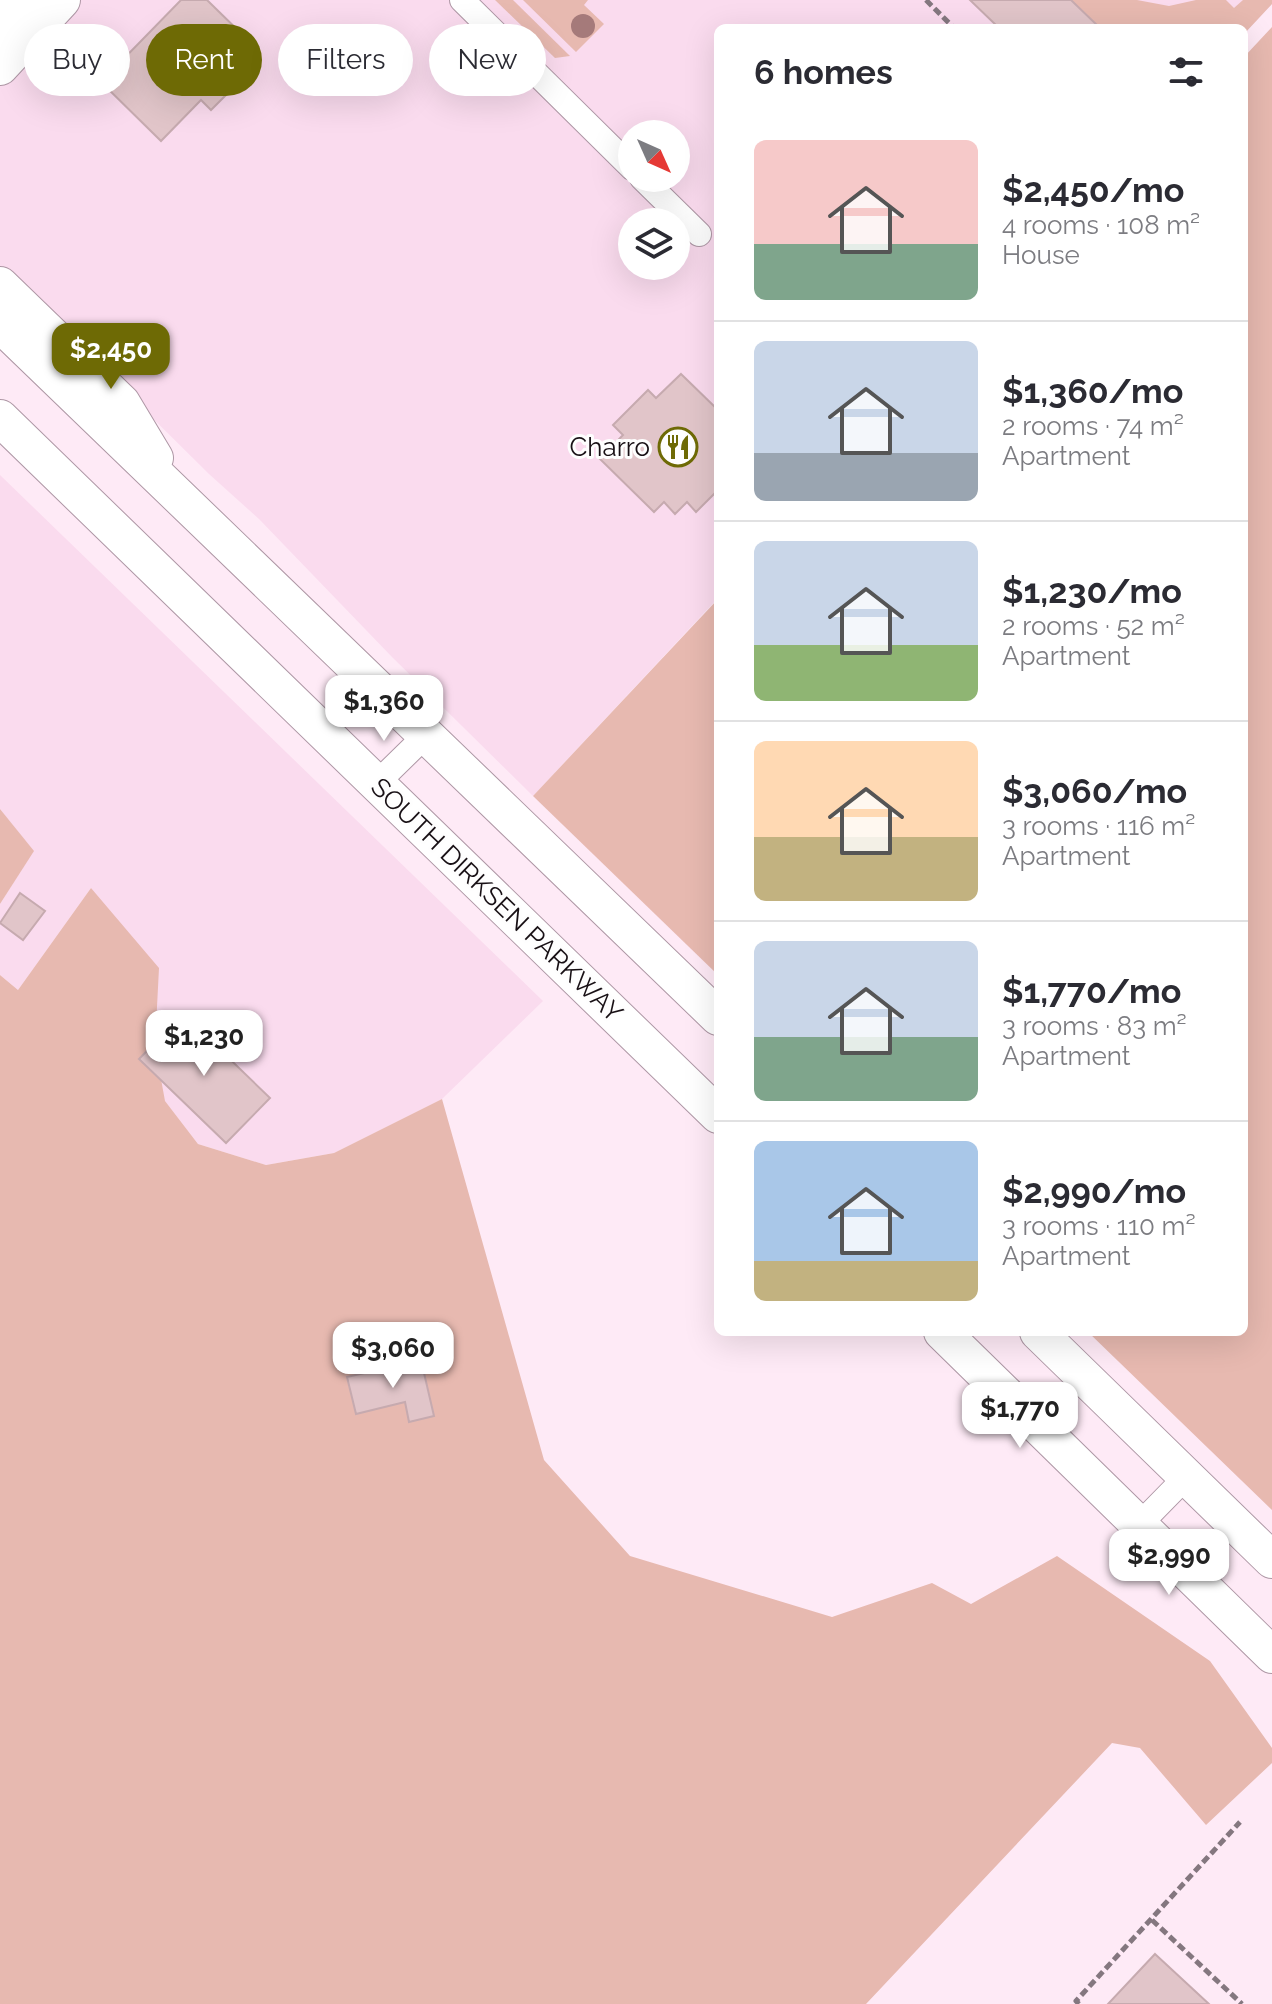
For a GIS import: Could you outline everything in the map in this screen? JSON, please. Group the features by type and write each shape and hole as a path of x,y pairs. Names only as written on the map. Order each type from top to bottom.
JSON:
{"main road":[{"path":"0,23 8,15 38,0"},
{"path":"0,67 62,0"},
{"path":"0,285 122,403 181,500"},
{"path":"0,324 714,1013"},
{"name":"SOUTH DIRKSEN PARKWAY","path":"0,418 714,1111"},
{"path":"946,1336 1272,1655"},
{"path":"1042,1336 1272,1560"}],"street":[{"path":"462,0 618,154"},
{"path":"656,192 699,234"},
{"path":"376,784 425,736"},
{"path":"1139,1525 1186,1477"}],"path":[{"path":"926,0 950,24"},
{"path":"1079,2004 1076,2001 1240,1822"},
{"path":"1152,1920 1242,2004"}],"shaded area":[{"path":"0,0 1272,0 1272,4 1248,30 1248,24 714,24 714,602 533,796 392,657 259,519 209,474 0,267"},
{"path":"495,0 513,0 537,24 520,24"},
{"path":"523,0 588,0 584,5 604,24 576,52"},
{"path":"1071,0 1137,0 1169,6 1196,0 1226,0 1234,8 1243,0 1272,0 1272,4 1248,30 1248,24 1096,24"},
{"path":"1272,27 1272,1510 1092,1336 1248,1336 1248,53"},
{"path":"546,32 570,56 555,58 546,49"},
{"path":"0,475 543,1001 442,1099 334,1153 266,1165 198,1144 164,1100 155,1046 91,888 18,990 0,975 0,904 33,851 0,809"},
{"path":"714,603 714,971 533,796"},
{"path":"0,809 34,851 0,904"},
{"path":"91,888 159,968 155,1046 165,1101 198,1144 266,1165 334,1153 442,1099 544,1460 630,1556 832,1617 932,1583 971,1604 1057,1556 1210,1661 1272,1748 1272,1763 1206,1825 1140,1748 1112,1743 866,2004 0,2004 0,975 18,990"}],"building":[{"path":"181,0 207,0 232,24 158,24"},
{"path":"970,0 1071,0 1096,24 995,24"},
{"path":"146,36 146,96 225,96 211,110 201,100 161,141 115,96 130,96 130,52"},
{"path":"681,374 714,406 714,494 696,512 687,502 675,514 664,502 654,512 600,459 623,435 613,425 648,390 656,398"},
{"path":"20,893 45,911 23,940 0,923"},
{"path":"183,1014 270,1098 226,1143 139,1059"},
{"path":"421,1360 434,1416 409,1422 405,1402 356,1414 347,1377"},
{"path":"1155,1954 1209,2004 1108,2004"}],"place":[{"name":"Charro","path":"678,447"}]}
